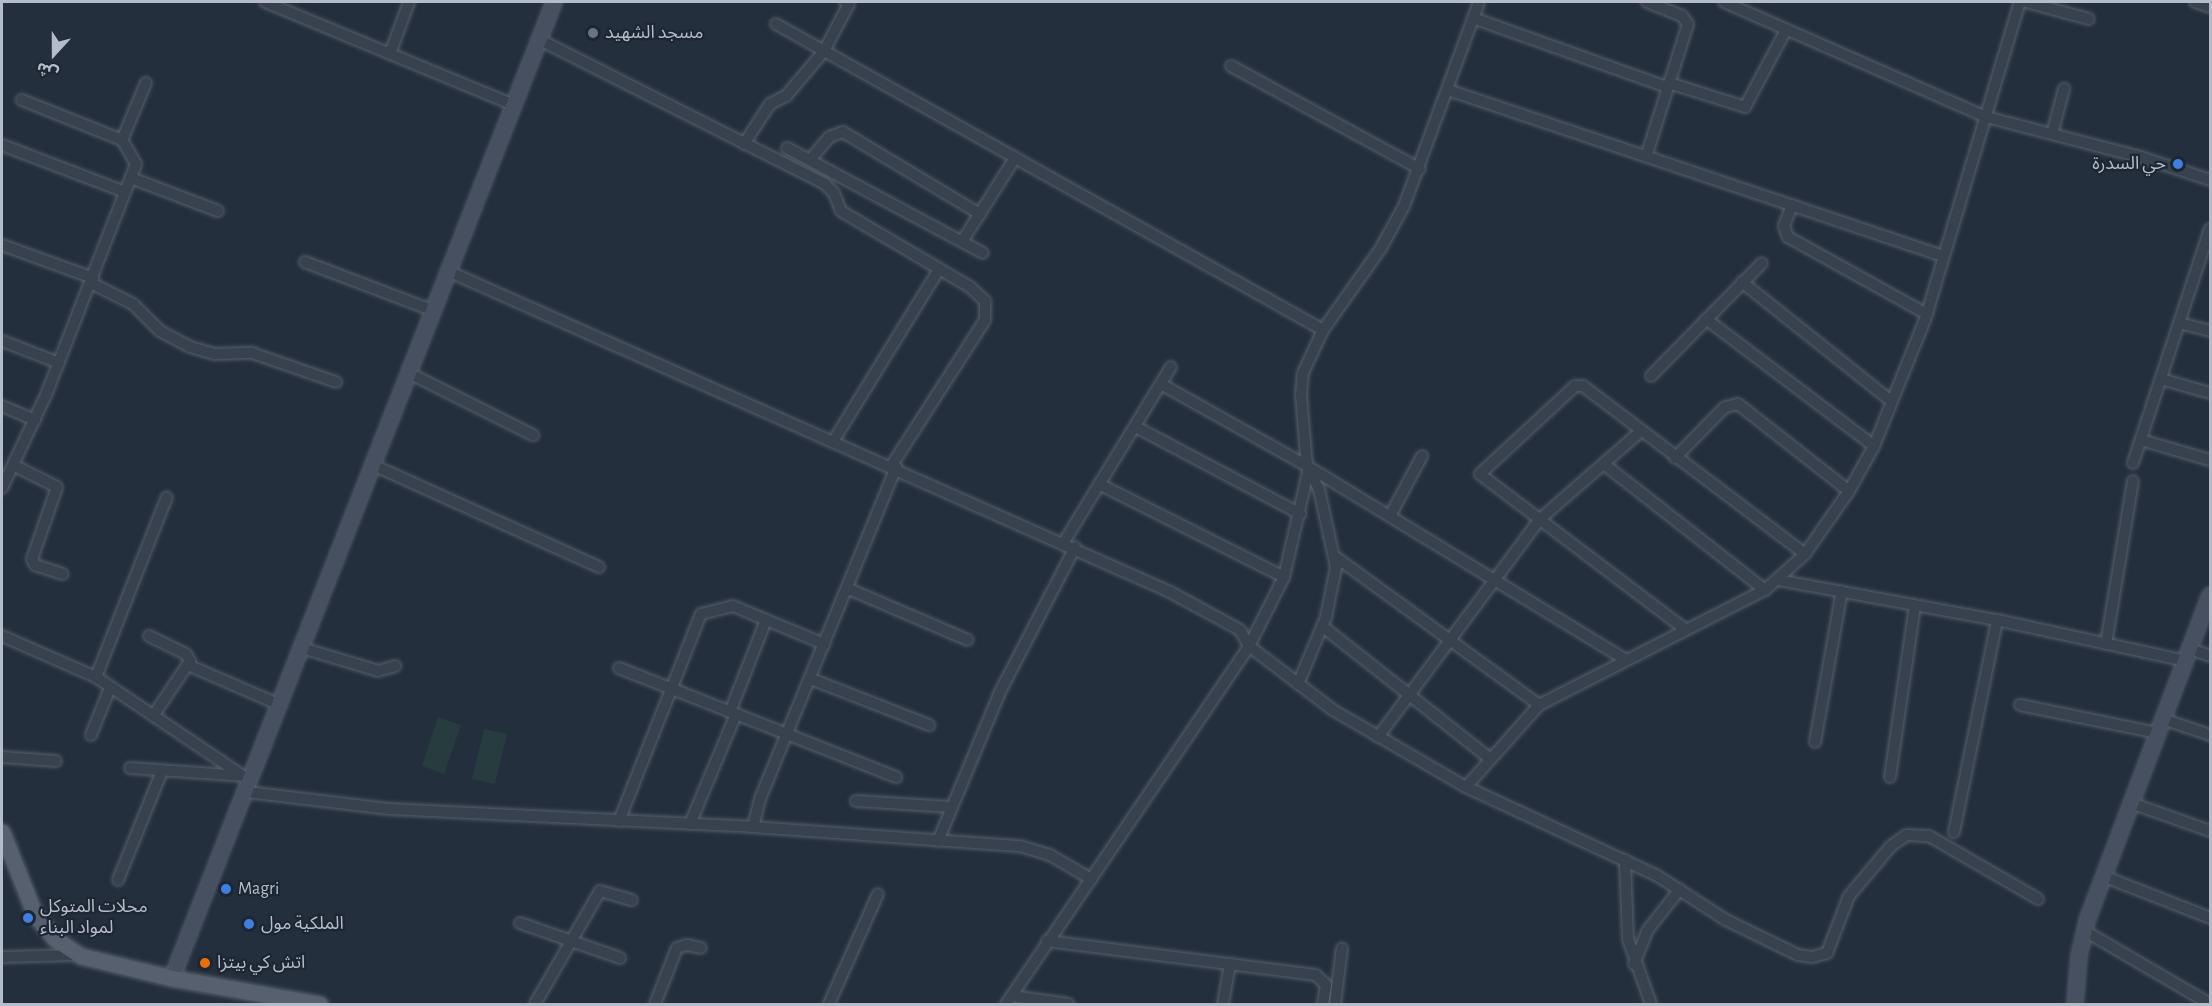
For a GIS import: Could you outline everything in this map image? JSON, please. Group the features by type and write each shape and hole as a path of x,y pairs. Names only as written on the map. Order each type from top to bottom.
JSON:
{"main road":[{"path":"2,832 35,915 44,928 81,956 274,1000 320,1005"}],"street":[{"path":"265,2 280,5 390,54 514,105"},
{"path":"390,54 409,2"},
{"path":"172,978 555,2"},
{"path":"744,144 770,104 786,96 824,51 848,2"},
{"path":"1068,1005 1009,1000 1249,646 1284,577 1300,514 1308,469 1301,395 1306,365 1323,330 1391,232 1420,169 1479,2"},
{"path":"1647,2 1687,18 1647,157"},
{"path":"1724,2 1986,117 2211,180"},
{"path":"1466,787 1489,758 1539,705 1625,658 1765,590 1778,580 1805,554 1850,491 1874,446 1927,314 2020,2"},
{"path":"2026,2 2089,19"},
{"path":"2195,2 2211,7"},
{"path":"1473,18 1668,85 1745,107 1786,30"},
{"path":"776,24 1323,330"},
{"path":"540,40 825,184 834,193 841,211 939,269 986,301 985,320 894,466 849,589 760,799 753,827"},
{"path":"1231,66 1420,169"},
{"path":"122,140 146,82"},
{"path":"2052,134 2064,89"},
{"path":"1448,90 1943,256"},
{"path":"3,483 35,420 59,363 125,192 135,157 122,140 22,100"},
{"path":"810,160 829,137 843,132 980,214"},
{"path":"2,145 125,192"},
{"path":"787,148 963,240 983,253"},
{"path":"963,240 1015,158"},
{"path":"130,178 218,211"},
{"path":"1792,206 1784,226 1788,237 1927,314"},
{"path":"2133,463 2180,323 2206,258 2211,229"},
{"path":"2,245 92,280 128,300 160,331 190,347 214,354 252,353 336,382"},
{"path":"305,262 434,311"},
{"path":"1652,376 1762,263"},
{"path":"834,440 939,269"},
{"path":"450,272 1064,542 1225,621 1240,630 1249,646 1298,684 1378,737 1466,787 1625,860 1680,889 1777,948 1812,957 1831,949 1842,907 1849,896 1892,846 1907,836 1929,836 2038,898"},
{"path":"1742,282 1891,401"},
{"path":"1706,319 1874,446"},
{"path":"2180,323 2211,332"},
{"path":"2,341 59,363"},
{"path":"1064,542 1171,367"},
{"path":"409,373 533,435"},
{"path":"2161,379 2211,393"},
{"path":"1161,384 1390,516 1625,658"},
{"path":"1686,630 1485,481 1480,472 1575,386 1583,386 1640,432 1805,554"},
{"path":"1675,458 1725,408 1738,404 1850,491"},
{"path":"2,406 35,420"},
{"path":"1136,427 1300,514"},
{"path":"1378,737 1539,520 1605,465 1640,432"},
{"path":"2141,440 2211,460"},
{"path":"1390,516 1422,456"},
{"path":"13,465 57,487 32,559 35,565 63,574"},
{"path":"373,465 599,567"},
{"path":"1605,465 1765,590"},
{"path":"1298,684 1322,626 1336,558 1319,489 1308,469"},
{"path":"2106,644 2133,481"},
{"path":"1099,484 1284,577"},
{"path":"96,677 167,497"},
{"path":"938,841 1001,690 1075,547"},
{"path":"1336,558 1539,705"},
{"path":"1778,580 1997,620 2106,644 2211,656"},
{"path":"849,589 968,640"},
{"path":"1815,742 1842,591"},
{"path":"2075,1005 2085,931 2103,876 2211,595"},
{"path":"619,821 701,614 733,606 824,644"},
{"path":"1890,777 1915,606"},
{"path":"1954,832 1997,620"},
{"path":"690,824 766,621"},
{"path":"1322,626 1489,758"},
{"path":"2,636 96,677 247,782"},
{"path":"149,636 186,654 188,665 153,716"},
{"path":"302,648 378,671 395,666"},
{"path":"188,665 280,705"},
{"path":"620,668 896,777"},
{"path":"811,679 929,725"},
{"path":"91,735 110,688"},
{"path":"2020,705 2158,734"},
{"path":"2163,719 2211,735"},
{"path":"2,757 56,761"},
{"path":"130,768 247,782 389,809 753,827 1035,849 1091,879"},
{"path":"118,880 162,771"},
{"path":"856,801 951,807"},
{"path":"2131,803 2211,831"},
{"path":"1625,860 1624,902 1634,964 1651,1005"},
{"path":"2103,876 2211,918"},
{"path":"1634,964 1647,931 1680,889"},
{"path":"535,1005 600,891 632,900"},
{"path":"830,1005 878,894"},
{"path":"520,923 620,958"},
{"path":"38,955 49,945 44,928"},
{"path":"2085,931 2211,1004"},
{"path":"1047,941 1316,975 1326,985 1323,1005"},
{"path":"655,1005 677,948 687,945 701,948"},
{"path":"1335,1005 1342,948"},
{"path":"2,957 81,956"},
{"path":"1224,1005 1230,964"}],"green space":[{"path":"438,717 461,725 444,774 422,766"},
{"path":"484,729 507,734 495,784 472,779"}],"place":[{"name":"مسجد الشهيد","path":"593,33"},
{"name":"حي السدرة","path":"2178,164"},
{"name":"Magri","path":"226,889"},
{"name":"محلات المتوكل لمواد البناء","path":"28,918"},
{"name":"الملكية مول","path":"249,924"},
{"name":"اتش كي بيتزا","path":"205,963"}]}
